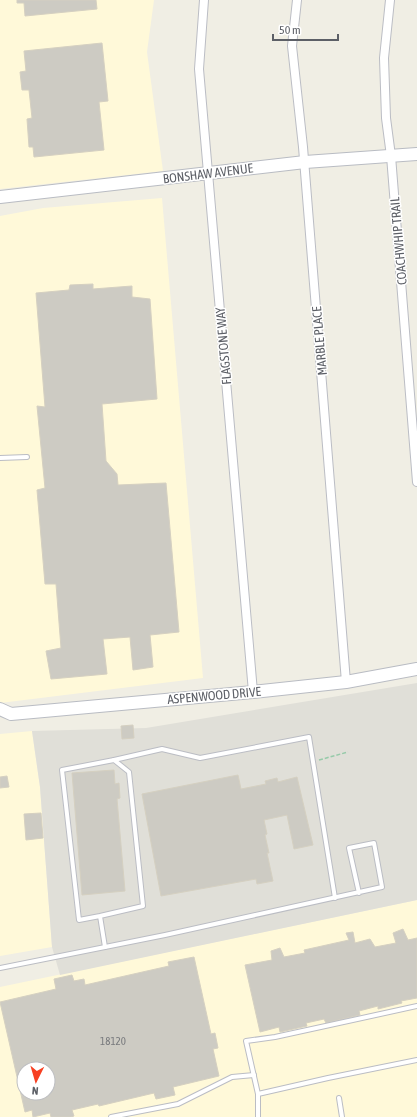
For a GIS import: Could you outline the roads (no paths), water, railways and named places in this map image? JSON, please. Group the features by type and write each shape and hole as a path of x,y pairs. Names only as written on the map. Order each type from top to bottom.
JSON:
{"street":[{"name":"FLAGSTONE WAY","path":"204,0 199,69 253,692"},
{"name":"MARBLE PLACE","path":"297,0 292,46 305,162 346,682"},
{"name":"COACHWHIP TRAIL","path":"390,0 384,58 386,118 391,156 417,482"},
{"name":"BONSHAW AVENUE","path":"0,197 305,162 417,154"},
{"name":"ASPENWOOD DRIVE","path":"1,722 5,711 253,692 346,682 417,669"}],"lane":[{"path":"0,458 27,457"},
{"path":"114,760 129,772 143,906 79,920 62,770 162,749 200,758 309,737 335,898"},
{"path":"0,968 165,935 382,887 374,843 349,848 359,892"},
{"path":"100,916 105,947"},
{"path":"258,1117 258,1094 246,1041 275,1037 417,1006"},
{"path":"258,1094 417,1060"},
{"path":"111,1117 178,1104 232,1077 254,1075"},
{"path":"339,1098 342,1117"}]}
